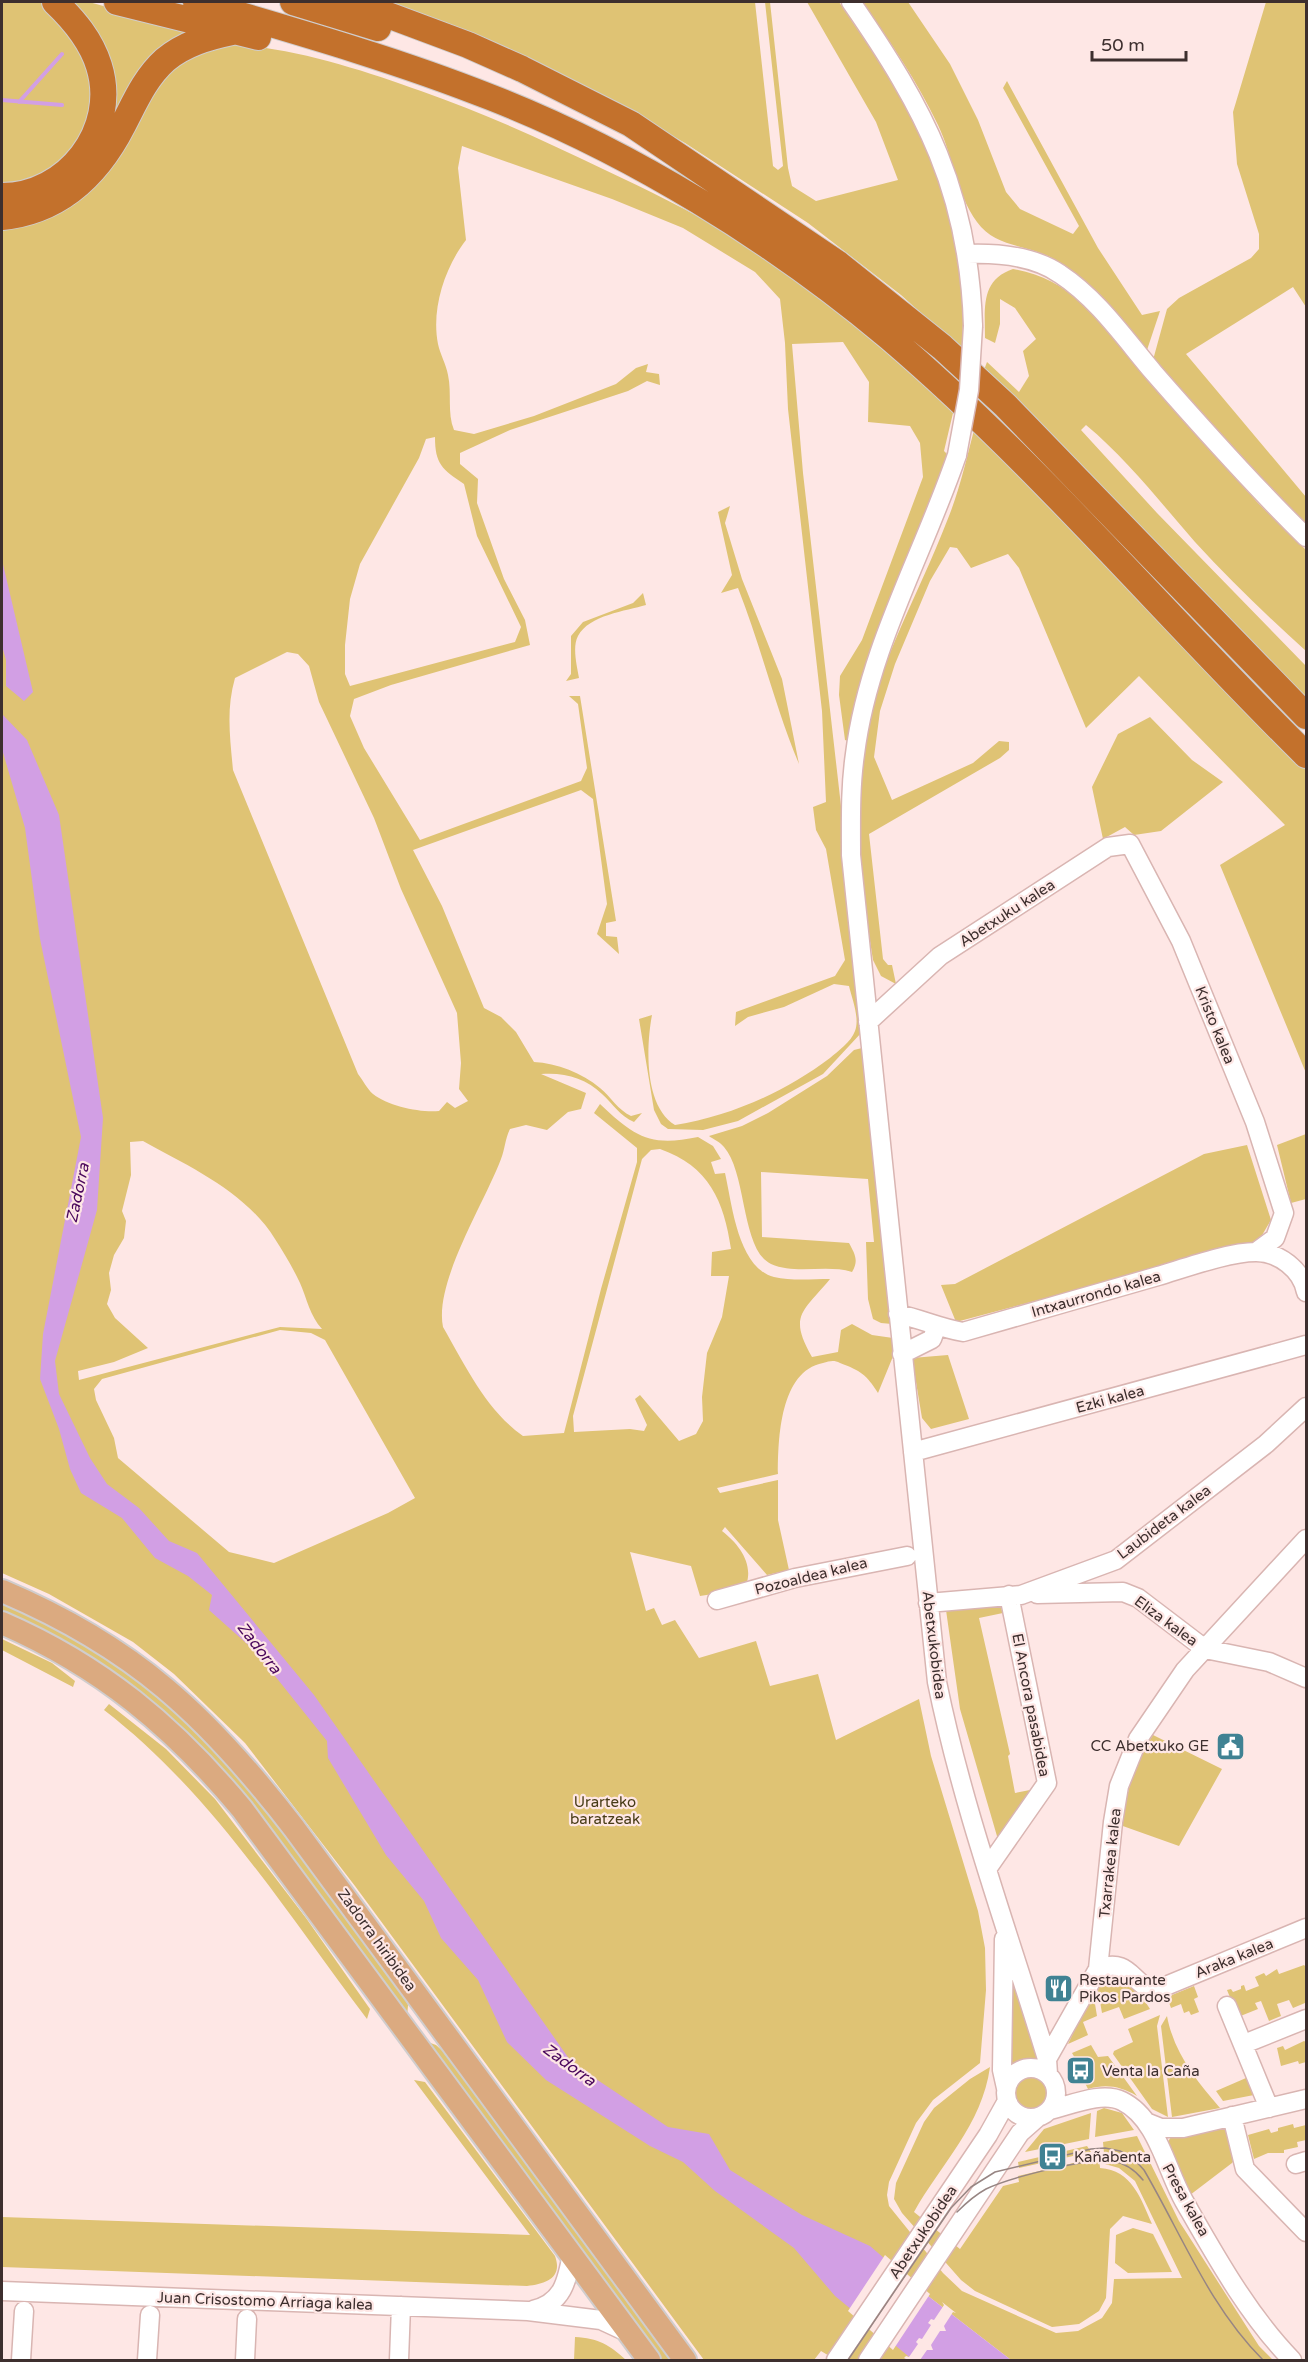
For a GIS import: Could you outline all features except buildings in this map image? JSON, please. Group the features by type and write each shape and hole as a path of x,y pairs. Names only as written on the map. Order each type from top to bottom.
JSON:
{"highway":[{"path":"2,196 17,196 57,180 73,168 89,148 97,131 102,111 103,85 99,68 82,33 55,2"},
{"path":"117,2 490,97"},
{"path":"196,2 340,44 490,97 580,138 721,216 780,255 887,336 992,431 1306,755"},
{"path":"293,2 395,33 506,75 582,108 708,176"},
{"path":"353,2 468,45 559,87 631,124 837,262 942,347 1005,405 1306,716"},
{"path":"2,217 37,210 71,192 99,165 148,79 164,61 181,49 213,36 235,31"}],"main road":[{"name":"Zadorra hiribidea","path":"2,1591 85,1631 135,1663 169,1689 237,1755 301,1837 685,2361"},
{"name":"Zadorra hiribidea","path":"2,1623 33,1637 104,1678 140,1704 209,1769 249,1818 649,2361"}],"street":[{"name":"Abetxukobidea","path":"851,2 907,86 932,135 948,173 968,254 973,326 969,390 957,456 880,652 855,753 851,855 936,1682 944,1719 1004,1928 1048,2067"},
{"path":"968,254 991,254 1025,259 1059,273 1104,314 1240,470 1306,537"},
{"name":"Abetxuku kalea","path":"868,1022 940,956 1108,847 1130,844"},
{"name":"Kristo kalea","path":"1130,844 1181,940 1255,1122 1284,1213 1275,1238 1256,1252"},
{"path":"1256,1252 1288,1263 1306,1287"},
{"name":"Intxaurrondo kalea","path":"898,1314 924,1320 936,1328 963,1332 1208,1262 1256,1252"},
{"path":"902,1354 932,1340 936,1328"},
{"name":"Ezki kalea","path":"913,1452 1306,1345"},
{"name":"Laubideta kalea","path":"928,1603 1015,1595 1116,1560 1266,1444 1306,1407"},
{"name":"Txarrakea kalea","path":"1048,2067 1098,1969 1108,1846 1119,1786 1138,1738 1185,1670 1306,1539"},
{"name":"Pozoaldea kalea","path":"717,1600 795,1578 907,1556"},
{"name":"Eliza kalea","path":"1015,1595 1123,1592 1138,1598 1204,1649 1269,1662 1306,1678"},
{"name":"El Ancora pasabidea","path":"987,1869 1047,1783 1015,1595"},
{"name":"Abetxukobidea","path":"836,2361 988,2135 1007,2095 1002,2070 1004,1928"},
{"name":"Araka kalea","path":"1098,1969 1107,1965 1119,1966 1130,1971 1144,1985 1156,1990 1306,1928"},
{"path":"1227,2006 1269,2108"},
{"path":"1244,2044 1306,2019"},
{"path":"1048,2067 1056,2090 1055,2102 1044,2114 1020,2116 1007,2095 1011,2078 1023,2069 1048,2067"},
{"name":"Presa kalea","path":"1044,2114 1113,2097 1132,2107 1146,2122 1197,2224 1265,2329 1292,2361"},
{"path":"1146,2122 1161,2128 1172,2128 1306,2099"},
{"name":"Abetxukobidea","path":"868,2361 1020,2133 1044,2114"},
{"path":"1232,2116 1245,2169 1306,2232"},
{"name":"Juan Crisostomo Arriaga kalea","path":"528,2311 543,2307 558,2297 567,2283 572,2254"},
{"name":"Juan Crisostomo Arriaga kalea","path":"2,2292 528,2311 601,2320 631,2334"},
{"path":"399,2361 401,2306"},
{"path":"21,2361 24,2311"},
{"path":"147,2361 150,2315"},
{"path":"245,2361 247,2319"}],"green space":[{"path":"2,2 41,2 55,13 86,59 94,88 86,139 52,174 2,187"},
{"path":"67,2 89,2 200,33 100,156 107,123"},
{"path":"380,2 755,2 773,166 778,170 783,166 765,2 770,2 788,168 792,186 816,201 898,180 876,122 807,2 839,2 896,86 921,135 939,178 958,254 964,297 962,350 901,295 808,223 685,143 600,95"},
{"path":"862,2 908,2 950,64 978,120 1006,192 1020,209 1073,234 1079,226 1003,88 1007,81 1098,248 1142,315 1160,311 1147,350 1105,302 1070,270 1047,256 994,237 977,222 959,187 943,137 930,109 903,62"},
{"path":"1266,2 1306,2 1306,307 1293,287 1186,354 1306,497 1306,526 1225,443 1153,360 1167,309 1179,298 1251,258 1259,249 1259,234 1237,164 1233,112"},
{"name":"Urarteko baratzeak","path":"237,45 259,47 306,56 377,76 491,118 652,193 714,226 788,275 873,341 953,413 944,451 948,455 867,668 848,741 845,740 839,695 840,676 862,640 923,477 920,443 910,426 868,422 869,382 843,342 792,344 803,473 841,806 862,1032 823,1074 738,1121 703,1130 668,1129 661,1124 654,1110 639,1019 652,1015 648,1059 653,1090 657,1104 675,1125 737,1109 795,1082 830,1058 851,1039 857,1020 849,986 834,984 784,1007 748,1017 735,1026 736,1012 835,976 845,960 826,849 816,830 813,807 826,802 822,711 788,409 780,299 755,272 683,228 612,199 462,146 458,168 466,240 446,276 436,317 438,344 448,375 454,430 474,434 534,416 616,384 636,368 648,364 646,372 659,374 660,385 647,381 628,391 510,430 460,453 460,464 478,479 477,503 504,579 525,620 530,645 391,685 354,699 350,716 364,748 420,840 581,781 587,768 578,704 569,696 580,696 616,921 606,923 606,936 617,937 619,954 597,934 607,904 593,799 581,790 413,850 442,906 484,1008 501,1017 516,1032 534,1062 551,1064 577,1073 600,1088 626,1113 631,1116 642,1113 634,1122 621,1113 596,1088 582,1080 566,1075 541,1074 586,1093 581,1109 568,1112 547,1130 526,1125 510,1129 501,1159 453,1266 442,1309 443,1327 477,1386 510,1425 523,1436 564,1433 637,1162 637,1148 594,1113 600,1104 623,1124 644,1137 667,1141 698,1137 713,1146 721,1159 711,1162 715,1174 725,1173 734,1217 752,1261 762,1271 774,1277 830,1279 806,1307 800,1323 801,1332 812,1357 838,1352 841,1330 852,1324 872,1335 893,1338 894,1354 878,1393 862,1374 838,1362 828,1362 809,1369 798,1379 784,1408 779,1443 778,1474 717,1488 720,1493 778,1480 778,1520 789,1570 767,1575 725,1527 722,1531 739,1548 746,1562 748,1577 746,1585 732,1591 700,1596 691,1566 630,1552 646,1611 654,1608 662,1625 675,1620 699,1658 756,1641 770,1686 818,1674 836,1740 919,1699 931,1756 978,1911 985,1948 986,1990 980,2063 933,2100 916,2123 889,2182 887,2195 889,2206 943,2273 962,2291 1056,2333 1078,2331 1102,2318 1112,2303 1114,2279 1182,2278 1135,2181 1119,2168 1105,2164 1103,2142 1137,2136 1179,2221 1259,2346 1273,2360 1011,2360 928,2296 913,2360 836,2360 821,2351 814,2360 704,2360 355,1886 245,1743 174,1674 133,1642 49,1594 2,1573 2,226 145,101 179,61 206,47","holes":["435,437 436,454 441,465 464,484 477,536 521,627 515,642 350,686 345,674 345,645 350,599 360,564 419,458 426,439","287,652 298,654 309,666 319,702 374,818 401,889 457,1013 461,1063 459,1089 468,1101 455,1108 447,1102 439,1111 414,1110 396,1105 373,1094 358,1074 233,770 230,712 235,678","143,1141 216,1182 249,1208 263,1222 285,1255 322,1329 280,1327 79,1380 78,1371 114,1362 148,1348 115,1318 107,1304 111,1290 109,1273 114,1255 124,1238 126,1221 122,1211 131,1175 130,1142","660,1149 677,1156 702,1175 711,1187 724,1216 731,1249 712,1252 711,1276 729,1276 722,1317 707,1353 702,1397 703,1421 696,1434 679,1441 640,1395 635,1399 647,1425 644,1431 630,1429 574,1432 573,1416 642,1159 651,1150","280,1330 311,1333 325,1340 415,1498 388,1513 274,1563 229,1552 118,1458 114,1438 96,1400 94,1389 102,1379"]},
{"path":"1013,269 1050,281 1082,302 1258,503 1306,550 1306,651 1208,556 1143,481 1101,438 1086,425 1081,430 1157,513 1306,666 1306,700 984,370 987,362 1019,392 1029,376 1023,351 1036,339 1015,308 1000,299 1000,324 995,343 985,338 985,306 990,288 1002,274"},
{"path":"974,430 1306,767 1306,1073 1220,865 1285,825 1139,676 1086,728 1019,568 1008,554 971,568 957,548 950,547 930,581 895,664 880,711 874,757 892,800 973,763 999,741 1009,742 1009,750 1000,758 869,834 883,959 888,965 892,965 896,984 881,976 873,960 859,849 858,793 864,738 879,681 889,654 951,510"},
{"path":"730,506 725,523 742,579 782,679 799,764 738,588 721,593 732,575 718,512"},
{"path":"643,593 646,605 609,615 590,623 583,629 575,646 579,678 566,681 571,674 571,636 583,622 633,603"},
{"path":"1150,717 1192,760 1223,782 1161,831 1134,835 1125,827 1103,839 1092,787 1118,734"},
{"path":"862,1048 892,1324 881,1323 873,1319 868,1299 866,1242 874,1242 868,1179 761,1172 762,1237 849,1243 855,1258 852,1272 781,1267 771,1264 761,1256 749,1228 737,1174 731,1159 722,1145 709,1136 742,1126 768,1113 827,1076 854,1050"},
{"path":"1306,1134 1306,1199 1291,1203 1277,1145"},
{"path":"1247,1145 1271,1220 1258,1242 956,1322 941,1285 955,1284 1204,1154"},
{"path":"948,1355 969,1419 931,1429 922,1418 912,1358"},
{"path":"2,1597 104,1649 217,1742 405,1998 408,2005 407,2018 209,1762 2,1616"},
{"path":"1000,1606 1003,1613 979,1618 1010,1754 1008,1756 1015,1793 1035,1789 999,1843 960,1709 946,1610"},
{"path":"2,1639 52,1663 75,1681 73,1687 2,1650"},
{"path":"109,1704 166,1749 215,1799 306,1918 370,2009 367,2019 245,1855 179,1778 104,1710"},
{"path":"1153,1735 1222,1769 1179,1846 1120,1825 1135,1764"},
{"path":"1304,1965 1306,1967 1305,2003 1293,2008 1289,2000 1277,2004 1281,2016 1269,2021 1261,2001 1255,2003 1258,2009 1238,2017 1227,1990 1231,1989 1233,1992 1244,1985 1246,1991 1259,1986 1255,1977 1264,1973 1266,1976 1277,1969 1279,1974"},
{"path":"1116,1973 1137,1989 1150,2009 1124,2019 1119,2007 1102,2013 1097,1984 1106,1975"},
{"path":"1018,1981 1038,2058 1009,2068 1008,1982"},
{"path":"1194,1986 1198,1997 1194,1999 1199,2012 1191,2015 1189,2011 1184,2013 1181,2004 1171,2008 1167,1997"},
{"path":"1093,1992 1097,2016 1083,2022 1088,2035 1068,2044"},
{"path":"1160,2015 1157,2026 1168,2117 1152,2109 1113,2054 1114,2051 1133,2042 1128,2029"},
{"path":"1167,2016 1181,2054 1220,2108 1172,2117 1161,2026"},
{"path":"425,2041 436,2045 447,2055 487,2110 548,2181 679,2360 656,2360"},
{"path":"1306,2042 1306,2062 1299,2064 1298,2061 1281,2066 1277,2048 1283,2046 1285,2050"},
{"path":"1091,2045 1098,2057 1108,2056 1137,2096 1113,2087 1088,2089 1082,2077 1085,2075 1072,2053"},
{"path":"990,2067 986,2088 970,2126 914,2212 960,2249 1003,2186 1019,2182 1018,2176 1099,2157 1100,2168 1120,2174 1134,2187 1152,2224 1123,2216 1110,2229 1106,2298 1099,2311 1079,2324 1052,2327 975,2291 961,2280 902,2213 894,2199 896,2183 924,2122 934,2108 970,2079"},
{"path":"1253,2075 1260,2098 1254,2095 1223,2101 1216,2091"},
{"path":"1031,2076 1043,2082 1049,2094 1043,2106 1031,2112 1019,2106 1013,2094 1019,2082"},
{"path":"414,2080 425,2082 555,2256 557,2270 551,2278 541,2284 527,2286 2,2267 2,2217 530,2235"},
{"path":"1104,2108 1122,2113 1134,2130 1095,2137 1097,2111"},
{"path":"1091,2113 1089,2139 1025,2152 1044,2129"},
{"path":"1225,2124 1239,2154 1232,2163 1190,2195 1167,2143 1171,2137"},
{"path":"1293,2124 1294,2128 1306,2125 1306,2140 1297,2142 1298,2147 1284,2150 1284,2153 1268,2153 1254,2159 1248,2135 1269,2129 1271,2133 1278,2131 1278,2128"},
{"path":"1087,2146 1091,2152 1019,2168 1018,2162"},
{"path":"1133,2228 1153,2234 1172,2272 1128,2273 1115,2263 1116,2235"},
{"path":"575,2337 603,2343 626,2360 574,2360"}],"water":[{"path":"2,560 33,692 24,701 6,686 6,660 2,646"},
{"name":"Zadorra","path":"2,714 27,740 59,815 103,1118 97,1210 55,1361 59,1394 90,1458 107,1484 139,1508 169,1541 197,1553 314,1695 572,2063 668,2127 709,2134 730,2170 802,2215 870,2246 928,2296 1011,2360 913,2360 835,2296 794,2248 715,2191 683,2162 650,2146 546,2080 507,2042 478,1980 441,1938 424,1901 386,1855 328,1758 327,1741 255,1651 209,1610 212,1595 188,1576 155,1558 122,1518 81,1493 70,1469 59,1429 40,1379 43,1334 81,1137 40,939 25,828 2,749"}],"pier":[{"path":"885,2255 930,2294 893,2350 848,2311"},
{"path":"942,2302 956,2313 953,2312 944,2326 946,2331 940,2331 931,2345 933,2350 927,2350 920,2360 904,2358 909,2357 918,2344 916,2342 919,2338 922,2339 931,2325 928,2323 931,2319 934,2320 944,2305"}],"waterway":[{"path":"19,102 62,54"},
{"path":"2,100 62,105"}],"tram line":[{"path":"848,2360 951,2208 971,2187 995,2172 1091,2149 1105,2148 1120,2151 1133,2158 1144,2170 1227,2317 1263,2360"},
{"path":"957,2212 978,2194 997,2184 1049,2169 1086,2162 1121,2163 1137,2173 1143,2180"}],"place":[{"name":"CC Abetxuko GE","path":"1230,1746"},
{"name":"Restaurante Pikos Pardos","path":"1058,1989"},
{"name":"Venta la Caña","path":"1081,2071"},
{"name":"Kañabenta","path":"1053,2157"}]}
